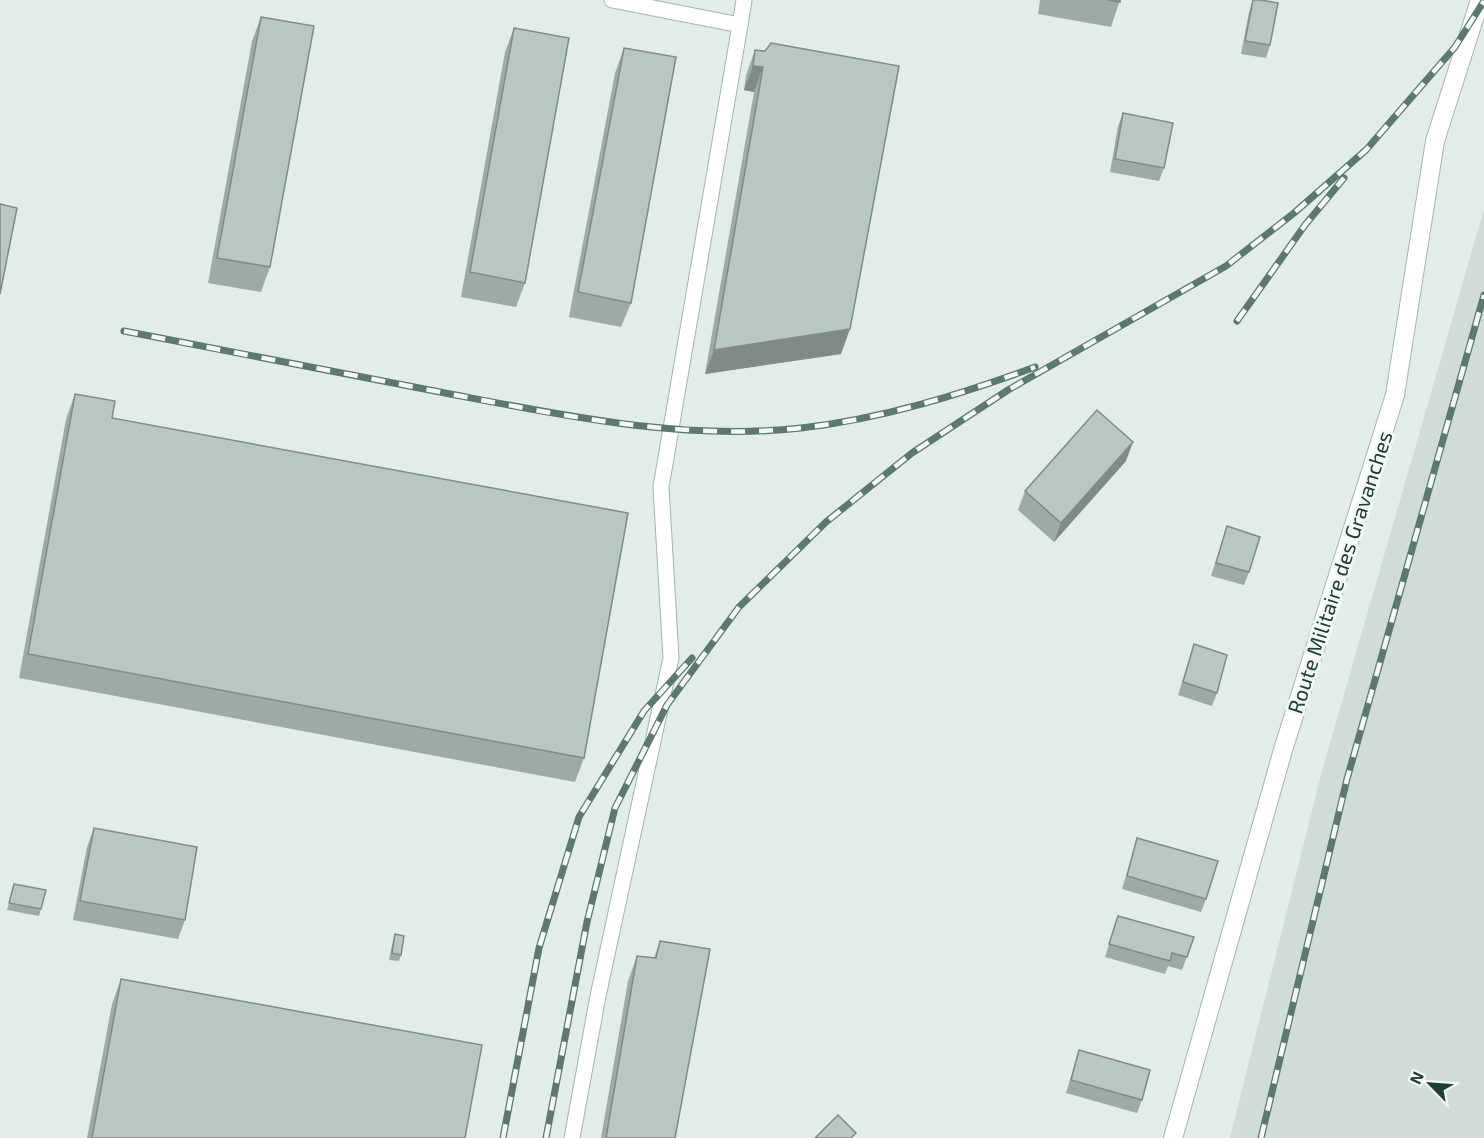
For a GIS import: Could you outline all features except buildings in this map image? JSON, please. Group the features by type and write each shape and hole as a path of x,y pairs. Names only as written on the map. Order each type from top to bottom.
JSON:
{"street":[{"name":"Route Militaire des Gravanches","path":"1173,1138 1283,750 1395,395 1435,141 1480,0"}],"lane":[{"path":"612,0 740,25"},
{"path":"572,1138 598,996 670,658 661,487 744,0"}],"shaded area":[{"path":"1484,209 1484,1138 1230,1138 1322,771"}],"railway":[{"path":"546,1138 587,922 615,808 667,705 739,607 826,522 912,453 1008,390 1226,266 1294,213 1366,150 1455,47 1484,1"},
{"path":"1237,321 1305,225 1344,178"},
{"path":"1261,1138 1347,779 1484,295"},
{"path":"124,331 577,417 622,424 711,431 801,428 861,419 920,405 1035,367"},
{"path":"503,1138 539,948 579,817 644,711 692,658"}]}
